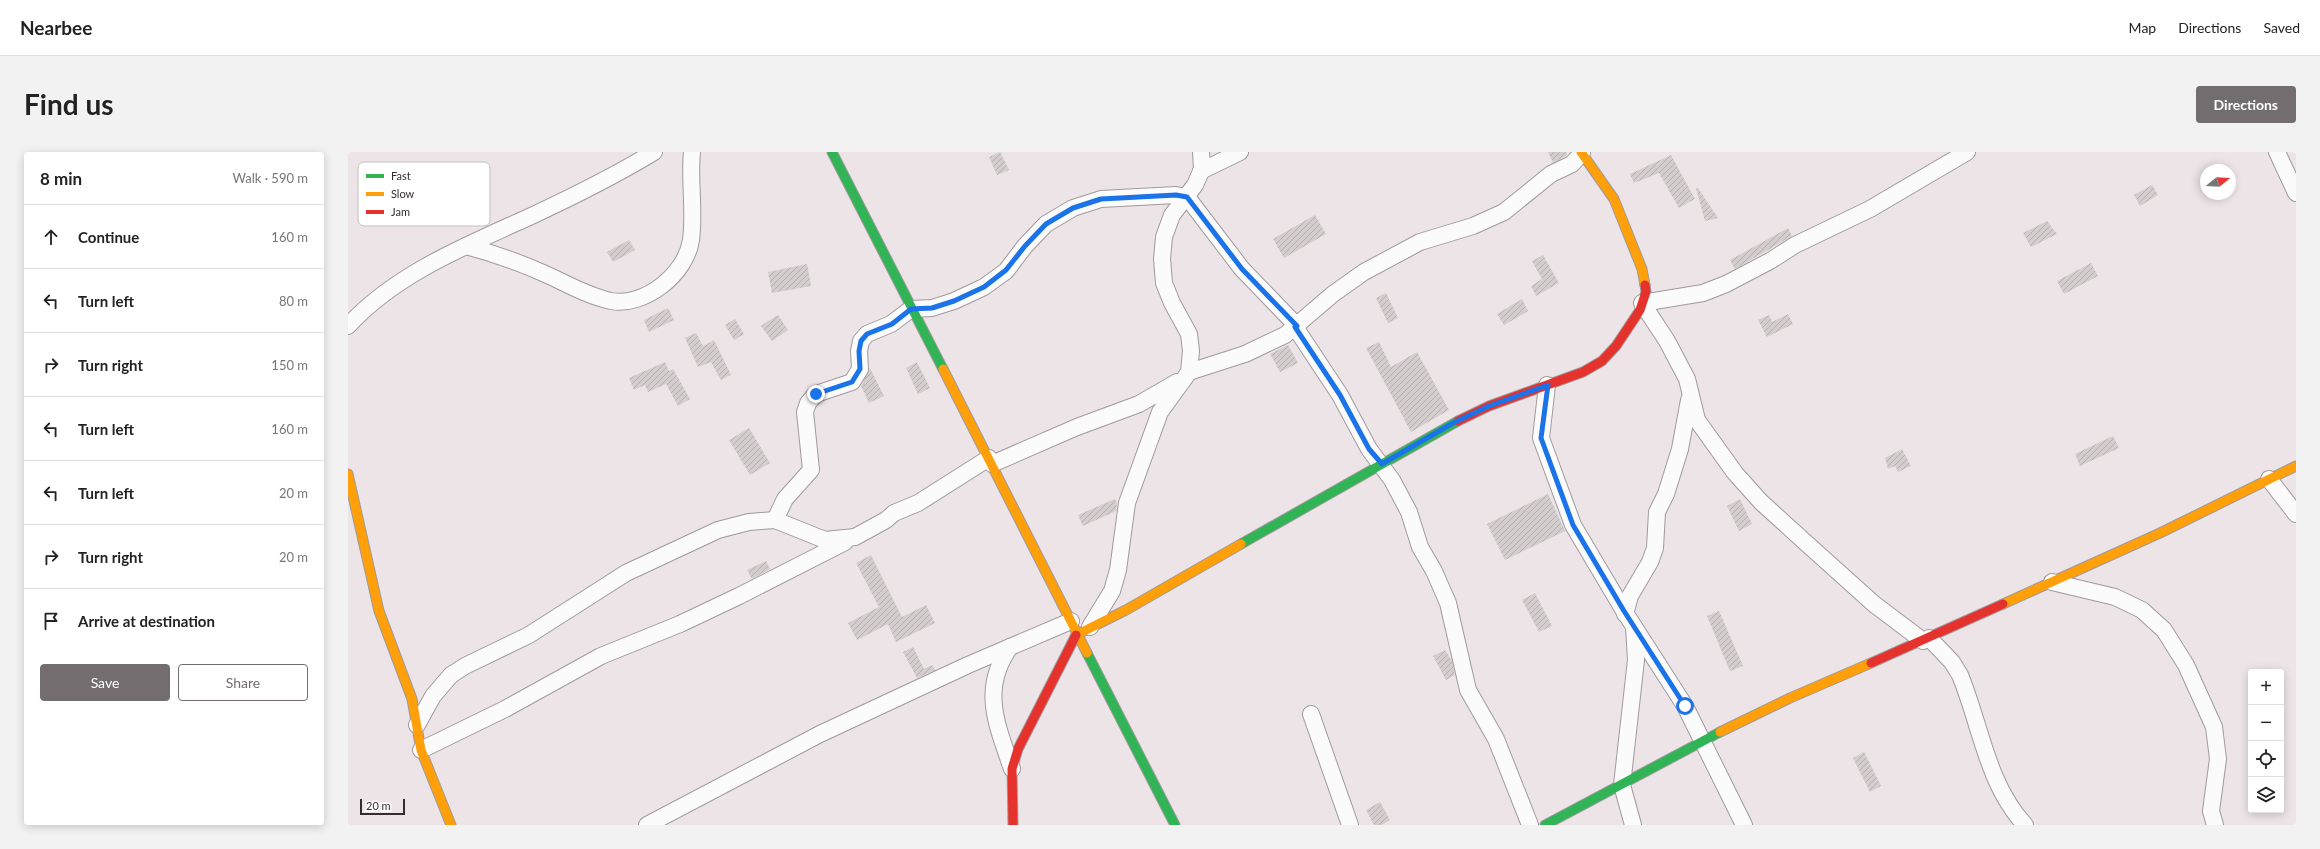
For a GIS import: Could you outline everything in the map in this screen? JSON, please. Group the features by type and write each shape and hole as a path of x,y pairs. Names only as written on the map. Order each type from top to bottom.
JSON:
{"street":[{"path":"348,326 365,307 416,273 466,246 624,170 654,152"},
{"path":"466,246 498,254 590,295 612,301 631,299 652,292 667,283 682,262 691,241 690,172 692,152"},
{"path":"832,152 911,309 1079,627 1175,825"},
{"path":"1012,769 1029,725 1079,627 1112,591 1118,570 1127,503 1160,412 1187,374 1192,351 1189,334 1172,303 1164,283 1162,259 1164,237 1172,215 1187,197 1201,171 1201,152"},
{"path":"1201,171 1240,152"},
{"path":"421,750 505,709 601,656 680,624 739,596 855,537 886,520 894,513 918,503 991,461 1138,404 1187,374 1245,354 1285,335 1333,294 1364,272 1420,242 1473,226 1504,212 1551,174 1572,164 1581,152 1614,199 1642,269 1646,292 1628,330 1602,360 1583,372 1482,409 1453,423 1126,610 1079,627 1010,647 820,734 647,825"},
{"path":"1642,303 1702,293 1726,284 1770,261 1795,245 1870,208 1967,152"},
{"path":"2276,152 2296,193"},
{"path":"775,520 785,499 812,470 805,412 808,403 816,394 852,382 860,369 859,351 861,341 867,334 892,324 911,309 932,308 954,301 984,287 1006,270 1025,246 1046,224 1073,208 1101,199 1176,195 1187,197 1242,269 1296,326 1340,395 1369,449 1382,464 1409,512 1420,547 1434,571 1448,603 1468,690 1496,739 1530,825"},
{"path":"1642,303 1667,341 1687,379 1697,420 1735,473 1761,502 1874,604 1926,640 1952,662 1960,675 1997,786 2014,814 2025,825"},
{"path":"1548,385 1541,438 1557,485 1573,525 1630,620 1685,706 1744,825"},
{"path":"1633,825 1622,785 1636,660 1630,620 1630,596 1650,562 1655,548 1657,512 1666,494 1680,449 1690,392"},
{"path":"1545,825 1702,741 1846,672 1926,640 2160,534 2296,466"},
{"path":"348,474 378,611 405,678 417,725 421,750 451,825"},
{"path":"2269,479 2296,514"},
{"path":"417,725 433,696 451,675 465,666 529,635 626,573 718,530 749,522 775,520 826,540 855,537"},
{"path":"2052,582 2115,597 2142,610 2164,630 2186,665 2214,727 2218,759 2211,811 2215,825"},
{"path":"1010,647 1003,657 995,679 993,703 999,730 1012,769 1013,825"},
{"path":"1311,714 1350,825"}],"building":[{"path":"1000,152 1009,170 997,175 989,157"},
{"path":"1548,152 1566,152 1567,155 1553,163"},
{"path":"1671,155 1695,199 1679,208 1659,173 1634,183 1630,174"},
{"path":"2152,185 2158,195 2140,206 2134,195"},
{"path":"1698,188 1718,218 1705,221 1696,189"},
{"path":"1315,215 1326,234 1284,258 1273,239"},
{"path":"2047,221 2057,234 2031,247 2023,233"},
{"path":"1788,228 1792,236 1735,269 1730,260"},
{"path":"629,240 635,250 613,262 607,252"},
{"path":"1543,255 1559,283 1536,296 1531,286 1542,279 1532,261"},
{"path":"2091,263 2098,276 2064,294 2057,281"},
{"path":"807,264 811,286 772,293 768,272"},
{"path":"1386,293 1398,318 1388,323 1376,298"},
{"path":"1522,299 1528,311 1504,325 1497,314"},
{"path":"668,308 674,320 649,332 644,320"},
{"path":"1788,314 1793,324 1767,337 1758,320 1769,315 1772,322"},
{"path":"778,315 788,330 772,341 761,326"},
{"path":"735,319 744,334 734,340 725,325"},
{"path":"696,333 703,346 714,340 731,375 721,380 711,362 698,367 685,338"},
{"path":"1379,342 1391,367 1417,352 1449,410 1411,432 1366,348"},
{"path":"1288,345 1298,363 1280,372 1270,354"},
{"path":"665,362 669,371 673,369 690,399 678,406 666,384 648,392 645,385 634,390 629,378"},
{"path":"917,362 930,388 918,394 906,368"},
{"path":"870,368 884,396 869,403 861,386"},
{"path":"749,428 770,463 750,475 729,440"},
{"path":"2113,436 2119,448 2080,466 2075,454"},
{"path":"1902,449 1911,466 1898,472 1895,466 1888,469 1885,458"},
{"path":"1548,494 1565,531 1505,560 1487,524"},
{"path":"1115,499 1117,503 1116,511 1083,526 1078,515"},
{"path":"1740,499 1752,524 1739,531 1727,506"},
{"path":"871,555 902,617 926,605 935,623 896,642 888,624 857,640 848,623 879,607 856,563"},
{"path":"766,561 770,569 752,579 747,570"},
{"path":"1535,593 1552,626 1539,632 1522,600"},
{"path":"1719,611 1743,666 1730,671 1707,616"},
{"path":"913,647 924,669 932,665 935,670 917,678 903,652"},
{"path":"1445,650 1452,661 1455,675 1446,680 1433,656"},
{"path":"1864,752 1881,786 1870,792 1853,758"},
{"path":"1380,802 1390,820 1382,825 1374,825 1366,810"}],"traffic: fast":[{"path":"832,152 943,369"},
{"path":"1241,544 1458,421"},
{"path":"1087,653 1175,825"},
{"path":"1545,825 1720,732"}],"traffic: slow":[{"path":"1581,152 1614,199 1642,269 1645,285"},
{"path":"943,369 1087,653"},
{"path":"2003,604 2160,533 2296,466"},
{"path":"348,474 379,611 412,699 421,750 451,825"},
{"path":"1076,635 1126,610 1241,544"},
{"path":"1720,732 1790,698 1871,663"}],"traffic: jam":[{"path":"1458,421 1489,406 1583,372 1602,361 1616,346 1640,310 1646,292 1645,285"},
{"path":"1871,663 2003,604"},
{"path":"1013,825 1012,769 1018,749 1076,635"}],"route":[{"path":"816,394 852,382 860,369 859,351 861,341 867,334 892,324 911,309 932,308 954,301 984,287 1006,270 1025,246 1046,224 1073,208 1101,199 1128,199 1176,195 1187,197 1195,205 1242,269 1297,326 1295,327 1340,395 1369,449 1382,464 1453,423 1489,406 1548,385 1541,438 1557,485 1573,525 1624,611 1685,706"}]}
